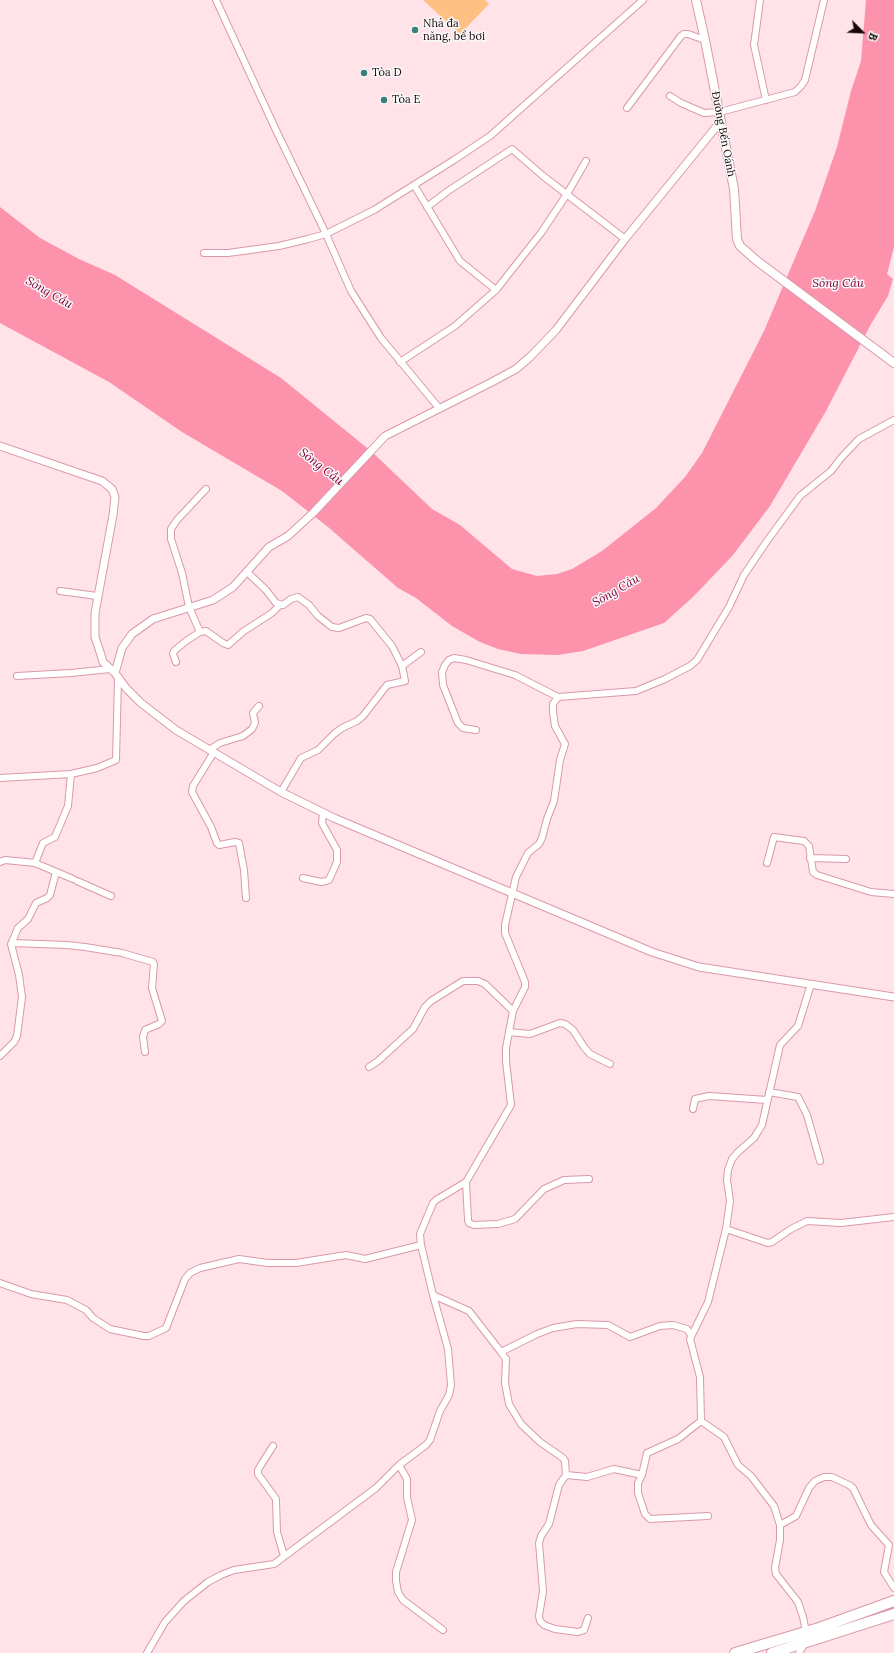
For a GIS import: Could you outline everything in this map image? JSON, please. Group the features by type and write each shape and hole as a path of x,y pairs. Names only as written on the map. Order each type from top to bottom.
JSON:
{"highway":[{"path":"735,1653 806,1632 894,1601"},
{"path":"772,1653 894,1614"}],"main road":[{"name":"Đường Bến Oánh","path":"696,0 706,40 734,189 737,239 740,246 894,363"}],"street":[{"path":"216,0 326,234 351,291 381,338 439,408"},
{"path":"204,253 228,252 279,246 326,234 374,210 454,160 498,129 643,0"},
{"path":"760,0 754,45 766,100"},
{"path":"0,778 71,774 97,768 116,760 114,674 122,648 132,634 153,618 213,600 222,595 233,587 269,547 288,536 313,512 386,436 516,369 530,357 556,330 720,116 766,100 795,92 801,86 805,80 824,0"},
{"path":"627,108 681,36 688,34 706,40"},
{"path":"670,96 681,103 704,112 720,116"},
{"path":"428,207 448,191 512,149 543,176 625,239"},
{"path":"400,362 455,326 496,290 541,233 567,194 586,161"},
{"path":"414,185 460,261 496,290"},
{"path":"476,730 463,728 458,723 443,685 442,672 449,660 454,658 466,660 515,675 558,697 636,691 666,679 690,666 697,660 729,607 744,575 800,496 831,471 859,438 894,420"},
{"path":"0,446 102,481 112,489 115,497 95,613 96,637 103,662 141,703 176,730 281,792 323,813 652,952 690,965 737,974 894,997"},
{"path":"200,632 189,607 182,573 171,539 171,529 177,520 206,489"},
{"path":"247,572 266,590 276,603 280,605"},
{"path":"60,591 98,596"},
{"path":"176,662 174,651 200,632 206,631 223,644 228,645 244,631 272,613 280,605 286,604 291,599 298,597 309,605 326,623 336,628 347,626 366,618 370,619 392,646 402,666 405,681 387,685 363,716 334,734 318,750 301,758 281,792"},
{"path":"402,666 421,652"},
{"path":"17,676 83,672 114,674"},
{"path":"147,1653 165,1622 184,1602 208,1582 220,1575 234,1570 268,1566 284,1556 373,1491 399,1465 426,1445 430,1440 440,1411 449,1395 451,1385 448,1349 433,1295 421,1245 420,1234 433,1203 466,1182 511,1105 506,1061 509,1032 513,1011 525,987 525,982 505,933 504,925 516,877 525,857 540,844 554,801 560,760 565,744 555,726 553,704 558,697"},
{"path":"246,898 244,870 239,843 235,842 220,845 217,843 211,827 192,792 193,786 211,751 220,743 243,736 252,729 255,722 253,713 259,706"},
{"path":"34,863 43,844 55,837 68,806 71,774"},
{"path":"303,878 326,882 329,880 337,862 338,854 335,846 322,823 323,813"},
{"path":"767,863 773,840 776,836 804,841 809,846 813,872 817,875 871,892 894,894"},
{"path":"810,858 846,859"},
{"path":"0,862 5,860 34,863 111,896"},
{"path":"0,1056 14,1042 17,1036 22,997 20,975 12,943 18,928 28,920 36,904 50,895 56,872"},
{"path":"12,943 85,947 122,953 153,962 152,988 162,1021 159,1024 145,1030 143,1037 145,1052"},
{"path":"369,1067 378,1061 413,1029 425,1007 431,1001 463,981 478,981 485,984 513,1011"},
{"path":"701,1421 700,1377 690,1339 708,1302 726,1229 730,1205 727,1180 728,1170 732,1159 758,1133 762,1125 780,1045 798,1026 810,984"},
{"path":"509,1032 530,1034 560,1023 565,1024 573,1030 590,1054 610,1064"},
{"path":"769,1092 798,1097 807,1115 820,1161"},
{"path":"693,1109 695,1099 709,1096 767,1100"},
{"path":"466,1182 468,1220 469,1223 474,1226 498,1224 515,1219 539,1193 555,1183 564,1180 590,1179"},
{"path":"726,1229 768,1243 807,1221 841,1223 894,1217"},
{"path":"0,1283 31,1294 67,1300 86,1310 93,1318 110,1329 149,1336 166,1328 185,1279 190,1273 200,1268 239,1259 268,1263 296,1263 346,1255 365,1260 421,1245"},
{"path":"433,1295 469,1311 502,1352 506,1359 505,1383 509,1404 519,1421 526,1429 565,1461 566,1475 559,1485 549,1524 541,1536 539,1543 543,1591 539,1616 540,1621 544,1625 556,1629 578,1632 584,1630 588,1618"},
{"path":"502,1352 537,1334 554,1328 580,1324 608,1325 630,1337 660,1326 673,1325 687,1329 691,1335"},
{"path":"701,1421 678,1439 646,1453 642,1475 638,1484 638,1493 645,1514 648,1518 708,1516"},
{"path":"701,1421 724,1437 738,1465 751,1476 774,1506 780,1525 780,1540 775,1568 776,1574 798,1602 806,1632"},
{"path":"273,1446 258,1470 258,1474 276,1499 277,1532 284,1556"},
{"path":"399,1465 407,1479 407,1497 412,1520 396,1572 398,1592 403,1600 443,1630"},
{"path":"566,1475 587,1476 614,1469 642,1475"},
{"path":"780,1525 796,1516 809,1488 815,1481 824,1477 832,1477 849,1485 871,1524 889,1545 884,1572 894,1588"},
{"path":"799,1653 805,1643"}],"shaded area":[{"path":"423,0 485,0 489,4 460,34"}],"water":[{"name":"Sông Cầu","path":"866,0 894,0 894,247 887,274 893,279 888,296 871,324 826,411 770,506 733,555 693,597 664,623 583,651 558,655 521,654 498,649 480,642 452,626 416,598 398,588 328,527 282,491 182,432 109,382 0,323 0,207 40,238 79,259 115,275 281,378 372,452 432,509 460,525 512,569 537,576 557,574 572,569 602,551 656,508 685,477 702,453 764,331 815,211 837,147 851,91 861,61"}],"place":[{"name":"Nhà đa năng, bể bơi","path":"415,30"},
{"name":"Tòa D","path":"364,73"},
{"name":"Tòa E","path":"384,100"}]}
